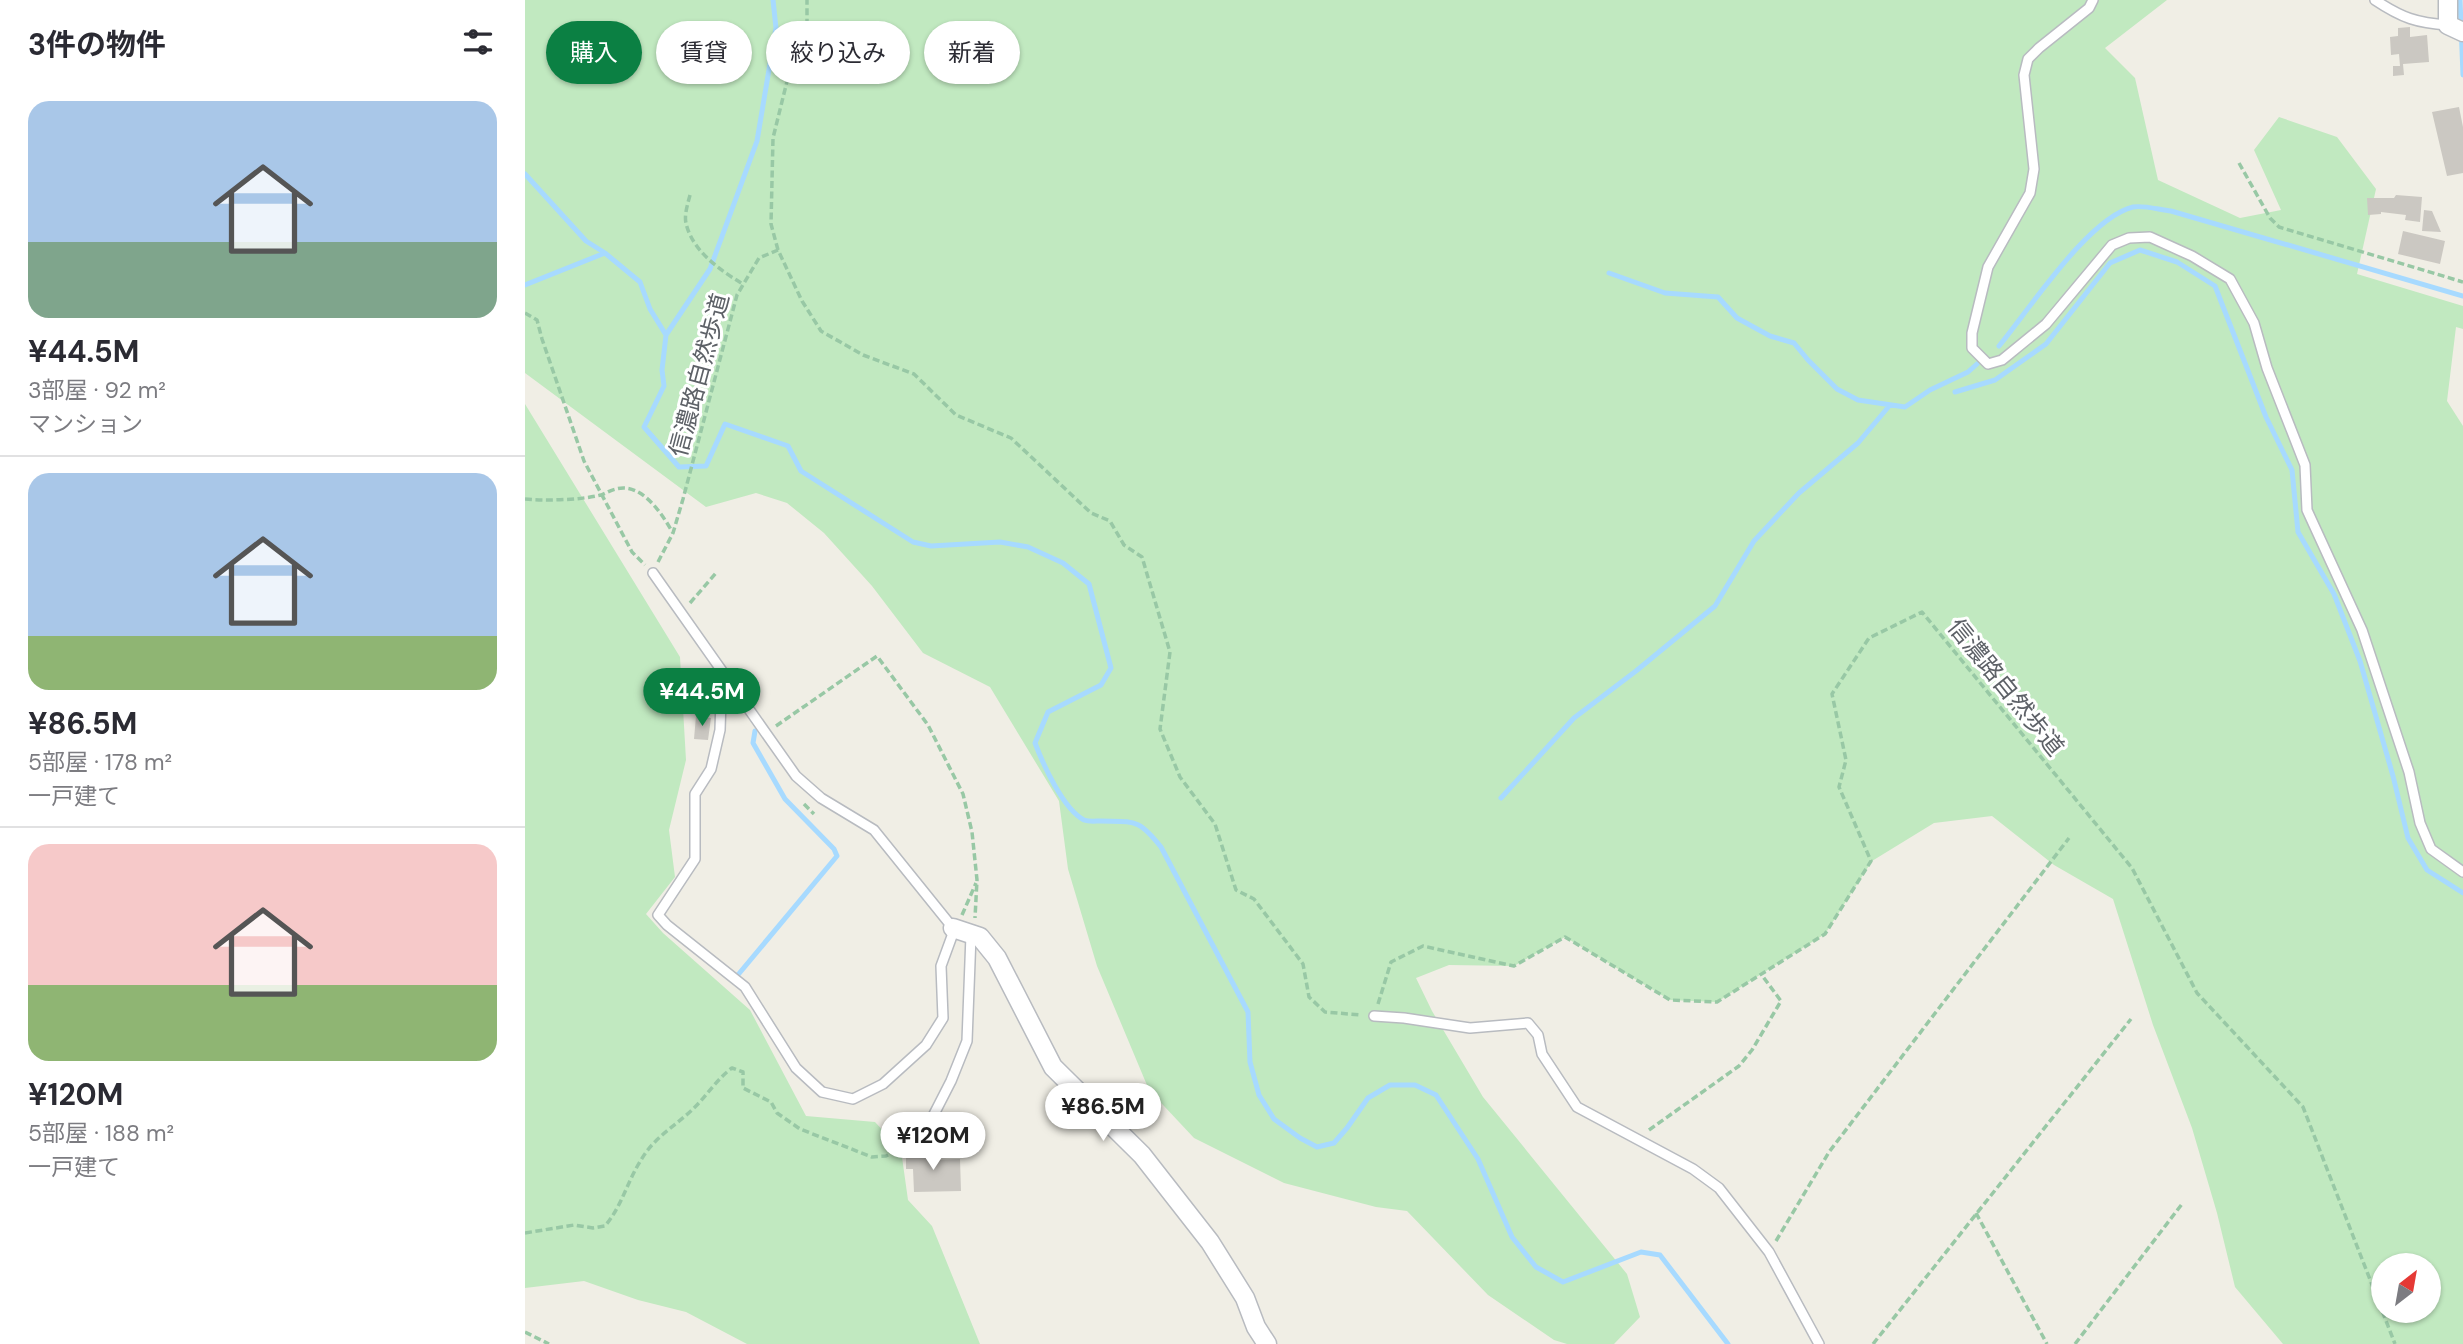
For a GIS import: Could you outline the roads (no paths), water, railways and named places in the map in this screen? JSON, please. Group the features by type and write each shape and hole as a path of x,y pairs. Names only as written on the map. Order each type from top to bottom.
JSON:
{"street":[{"path":"2448,0 2456,29"},
{"path":"953,928 976,936 997,958 1053,1067 1142,1155 1210,1241 1245,1298 1256,1327 1267,1344"}],"lane":[{"path":"2093,0 2089,8 2028,59 2024,75 2034,169 2030,193 1988,267 1972,333 1972,348 1989,364 2003,360 2046,324 2112,245 2129,238 2150,237 2192,256 2230,279 2254,323 2267,369 2305,465 2307,510 2362,630 2409,772 2420,823 2431,849 2463,872"},
{"path":"2375,0 2420,23 2456,29"},
{"path":"653,573 796,776 821,797 874,830 953,928 940,966 943,1018 926,1045 883,1084 853,1100 822,1092 796,1068 745,987 658,915 695,859 695,794 711,769 720,730 721,699 734,688"},
{"path":"904,1147 929,1124 951,1082 967,1041 976,936"},
{"path":"1374,1016 1470,1028 1528,1023 1538,1035 1542,1054 1577,1107 1693,1169 1719,1188 1769,1252 1819,1344"}],"waterway":[{"path":"666,335 710,269 757,141 776,28 773,0"},
{"path":"2460,0 2463,75"},
{"path":"525,174 586,241 640,282 650,309 666,335 662,370 664,386 644,427 679,467 706,466 725,424 788,446 801,471 913,542 931,546 1000,542 1028,547 1063,563 1089,584 1111,668 1101,685 1048,712 1035,743 1055,785 1076,814 1088,821 1121,821 1141,826 1161,847 1248,1012 1250,1062 1259,1095 1274,1119 1317,1147 1334,1143 1368,1098 1390,1085 1415,1085 1436,1095 1478,1159 1512,1237 1536,1267 1563,1282 1641,1252 1660,1255 1728,1344"},
{"path":"1999,346 2079,246 2097,228 2133,207 2171,211 2463,296"},
{"path":"1955,392 1995,380 2046,344 2110,263 2140,250 2177,262 2215,286 2266,417 2292,470 2298,532 2334,594 2360,661 2408,838 2427,870 2463,893"},
{"path":"525,285 605,253"},
{"path":"1609,273 1665,293 1718,297 1737,318 1770,336 1794,343 1837,389 1858,400 1905,407 1930,390 1968,372 1977,364"},
{"path":"1501,798 1574,718 1715,606 1754,541 1799,493 1858,443 1890,405"},
{"path":"737,976 837,856 834,849 785,799 753,743 755,731"}]}
